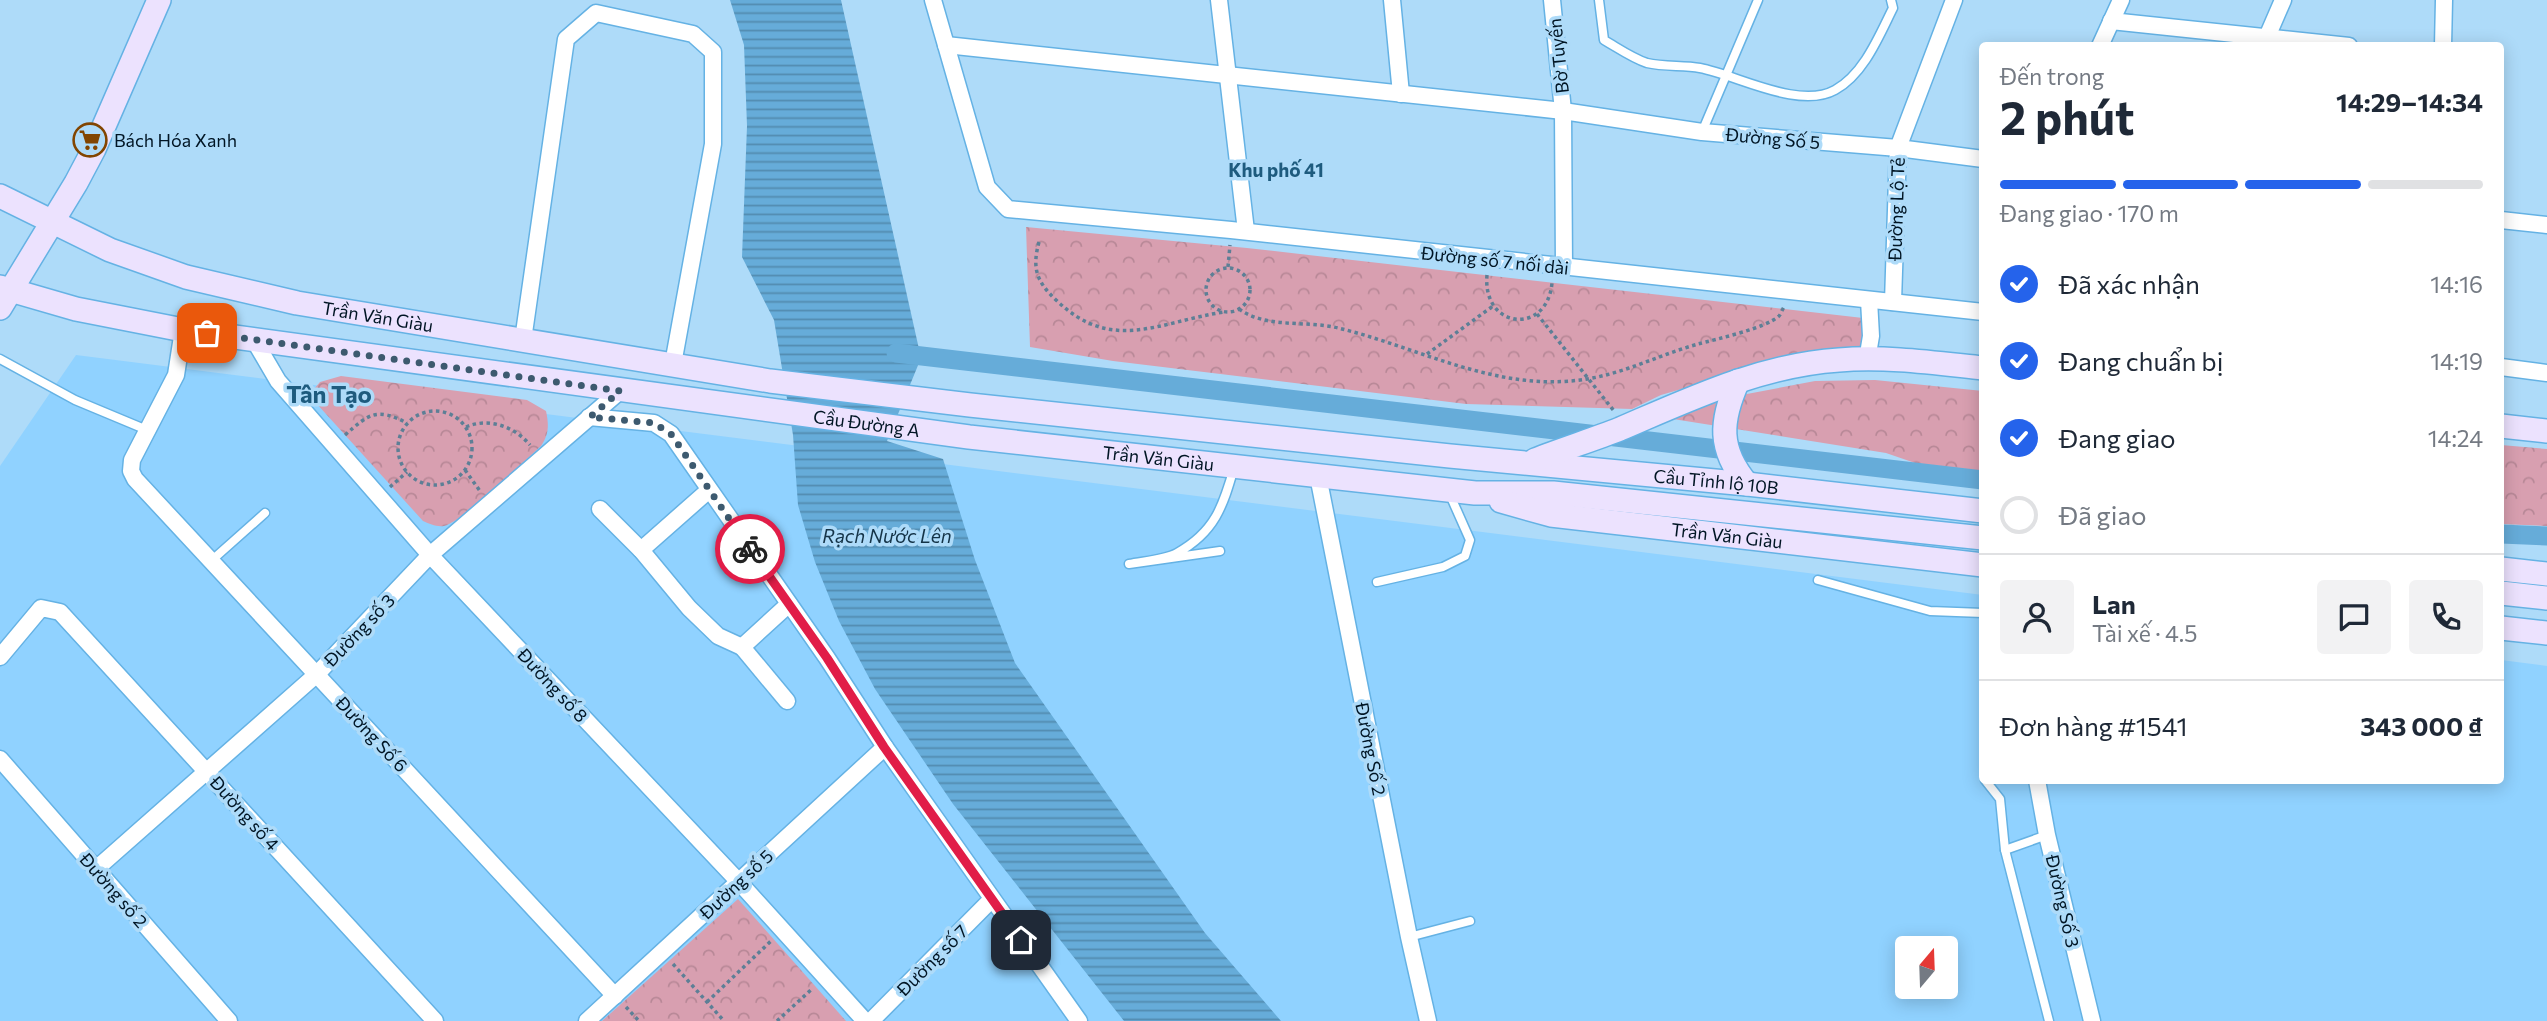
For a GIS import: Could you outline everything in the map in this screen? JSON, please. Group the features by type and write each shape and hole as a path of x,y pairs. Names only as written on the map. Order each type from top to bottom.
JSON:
{"main road":[{"path":"159,0 94,149 53,222 3,296 183,330 620,391"},
{"name":"Trần Văn Giàu","path":"0,196 110,250 186,277 297,303 770,381"},
{"path":"1529,462 1795,366 1867,359 1979,368"},
{"name":"Cầu Đường A","path":"770,381 970,405"},
{"path":"1729,388 1724,437 1728,457 1747,484"},
{"name":"Cầu Đường A","path":"620,391 970,437"},
{"name":"Trần Văn Giàu","path":"970,405 1450,456"},
{"path":"2504,426 2547,431"},
{"name":"Trần Văn Giàu","path":"970,437 1475,493 1512,493"},
{"name":"Cầu Tỉnh lộ 10B","path":"1450,456 1747,484 1979,511"},
{"name":"Trần Văn Giàu","path":"1475,493 1551,515 1979,565"},
{"name":"Cầu Tỉnh lộ 10B","path":"1512,493 1553,493 1979,538"},
{"path":"2504,569 2547,575"},
{"path":"2504,593 2547,598"},
{"path":"2504,628 2547,633"}],"street":[{"path":"933,0 946,45"},
{"path":"1219,0 1246,231"},
{"path":"1392,0 1401,94"},
{"name":"Bờ Tuyến","path":"1552,0 1563,111 1559,267"},
{"name":"Đường Lộ Tẻ","path":"1892,302 1898,148 1954,0"},
{"path":"2102,42 2121,0"},
{"path":"2267,37 2283,0"},
{"path":"2444,0 2444,42"},
{"path":"523,340 566,39 598,6 693,34 713,52 713,144 673,364"},
{"path":"2111,21 2313,42"},
{"name":"Đường Số 5","path":"946,45 1563,111 1702,132 1898,148 1979,158"},
{"name":"Đường số 7 nối dài","path":"946,45 987,187 1008,209 1246,231 1979,312"},
{"path":"2504,220 2547,225"},
{"path":"1867,359 1871,336 1870,300"},
{"path":"147,430 176,375 183,330"},
{"name":"Đường số 8","path":"254,340 278,381 430,555 739,881 865,1021"},
{"path":"2504,368 2547,373"},
{"name":"Đường số 3","path":"96,869 317,674 430,555 620,391"},
{"path":"590,417 654,423 671,434 884,747 1079,1021"},
{"name":"Đường Số 6","path":"147,430 132,460 131,471 142,487 615,996"},
{"name":"Đường Số 2","path":"1318,476 1409,937 1429,1021"},
{"path":"641,550 709,490"},
{"path":"600,509 641,550 689,608 718,636 742,647 787,701"},
{"path":"742,647 789,604"},
{"name":"Đường số 4","path":"0,657 41,608 60,612 435,1021"},
{"name":"Đường số 5","path":"587,1021 884,747"},
{"name":"Đường số 2","path":"0,759 228,1021"},
{"name":"Đường Số 3","path":"2038,784 2047,835 2092,1021"},
{"name":"Đường số 7","path":"871,1021 992,899"}],"lane":[{"path":"1599,0 1604,40 1644,62 1669,67 1700,68 1765,89 1819,97 1837,89 1867,59 1893,8 1891,0"},
{"path":"1702,132 1758,0"},
{"path":"0,359 75,400 147,430"},
{"path":"1220,551 1129,564 1176,554 1207,531 1224,505 1234,467"},
{"path":"1377,582 1443,567 1465,556 1471,540 1459,510 1447,490"},
{"path":"211,561 265,513"},
{"path":"1818,580 1930,611 1979,613"},
{"path":"1987,784 2000,799 2005,850 2049,1021"},
{"path":"2005,850 2047,835"},
{"path":"1409,937 1470,921"}],"path":[{"path":"1039,242 1034,259 1035,271 1045,290 1083,323 1124,332 1224,312 1239,309 1249,297 1249,282 1239,270 1218,270 1208,279 1205,293 1212,306 1224,312"},
{"path":"1488,259 1486,293 1493,306 1506,316 1516,319 1537,314 1545,306 1559,267"},
{"path":"1239,309 1248,316 1264,320 1335,327 1427,354 1461,367 1499,376 1549,382 1606,375 1760,325 1779,316 1786,304 1788,291"},
{"path":"1427,354 1493,306"},
{"path":"1537,314 1626,426"},
{"path":"422,412 447,412 458,418 466,427 473,449 465,470 455,479 444,484 421,483 410,476 402,466 398,441 407,423 422,412"},
{"path":"334,445 367,416 383,414 407,423"},
{"path":"466,427 481,423 507,427 525,439 542,458"},
{"path":"465,470 489,504"},
{"path":"706,1002 783,930"},
{"path":"662,952 724,1021"},
{"path":"777,1021 825,977"}],"shaded area":[{"path":"76,355 1979,594 1979,784 2504,784 2504,660 2547,666 2547,1021 0,1021 0,466"}],"green space":[{"path":"1026,227 1247,248 1863,318 1861,351 1785,359 1661,395 1632,409 1466,404 1113,361 1030,347"},
{"path":"341,376 527,400 546,411 547,433 541,446 465,514 444,526 433,525 423,521 316,403 314,389 320,382"},
{"path":"1875,380 1979,391 1979,471 1915,463 1886,453 1673,419 1694,404 1815,381"},
{"path":"2504,445 2547,449 2547,526 2504,524"},
{"path":"738,899 846,1021 602,1021"}],"water":[{"name":"Rạch Nước Lên","path":"730,0 841,0 921,358 887,441 943,459 975,560 1015,663 1205,933 1281,1021 1124,1021 953,804 875,689 839,621 815,562 798,505 793,435 774,320 742,257 747,126 744,45"}],"waterway":[{"path":"896,353 1979,480"},
{"path":"2504,534 2547,536"}],"way so far":[{"path":"207,333 620,391 590,417 654,423 671,434 750,549"}],"place":[{"name":"Bách Hóa Xanh","path":"90,140"}],"district":[{"name":"Khu phố 41","path":"1276,169"},
{"name":"Tân Tạo","path":"329,393"}],"route":[{"path":"750,549 827,658 884,747 1021,940"}]}
